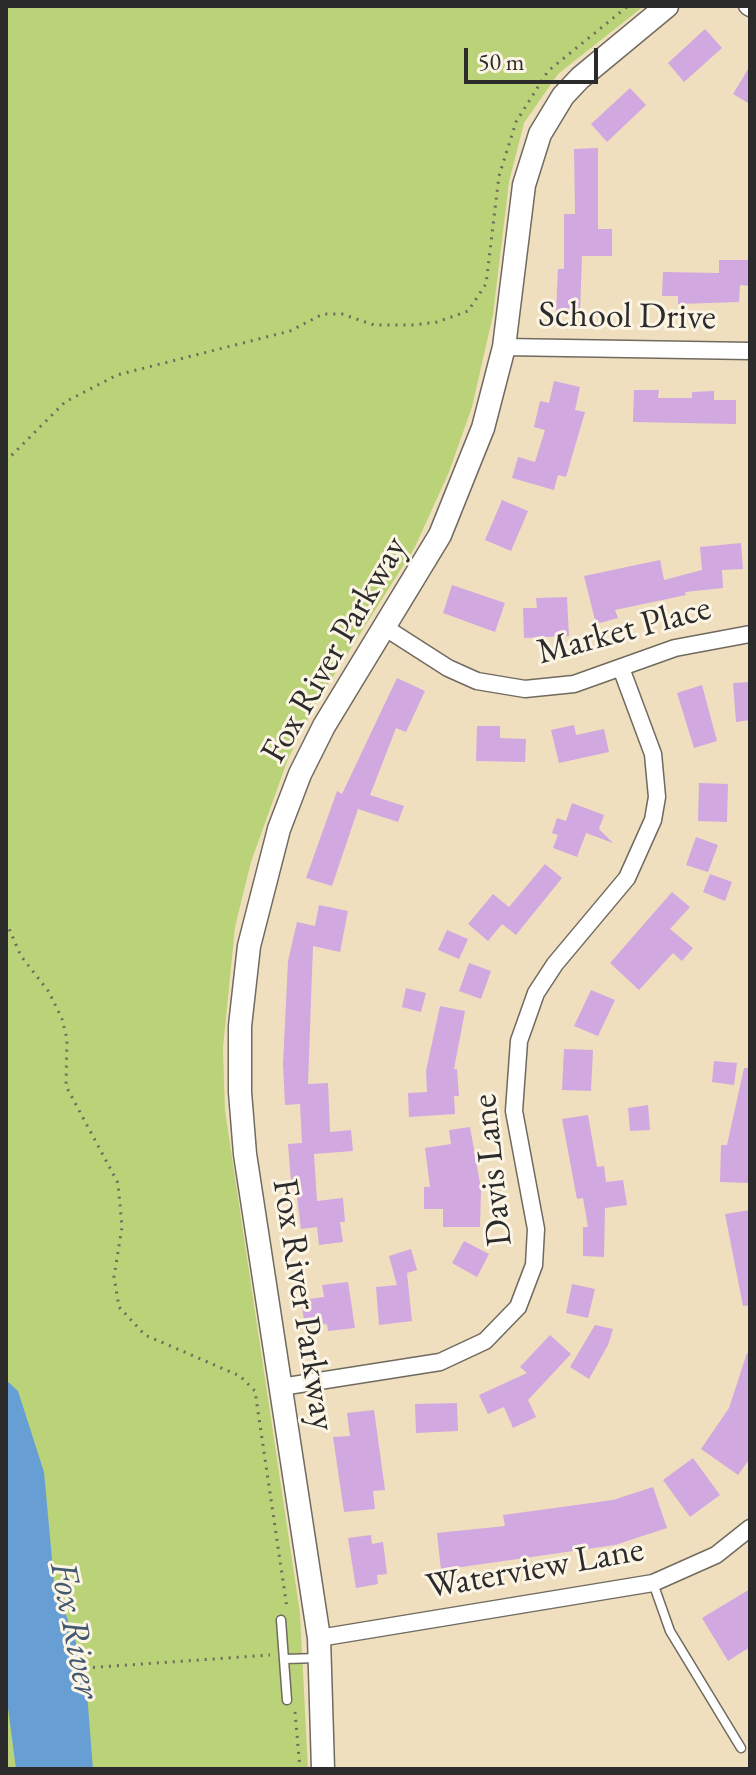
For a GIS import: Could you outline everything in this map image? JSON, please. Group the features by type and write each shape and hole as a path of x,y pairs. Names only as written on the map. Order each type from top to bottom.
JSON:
{"street":[{"name":"Fox River Parkway","path":"323,1769 319,1648 245,1154 240,1079 246,965 260,893 300,774 324,726 424,564 463,483 483,428 504,347 524,185 540,134 563,96 580,78 667,6"},
{"name":"School Drive","path":"504,347 750,351"},
{"name":"Market Place","path":"384,627 448,668 502,687 559,686 675,648 750,634"},
{"name":"Davis Lane","path":"281,1387 453,1357 485,1341 518,1307 534,1265 536,1229 514,1111 519,1041 536,993 555,964 627,878 653,820 657,797 653,754 621,668"},
{"name":"Waterview Lane","path":"319,1648 653,1583 716,1555 750,1528"}],"lane":[{"path":"653,1583 670,1631 741,1748"},
{"path":"285,1620 285,1659 291,1703"},
{"path":"285,1659 319,1648"}],"path":[{"path":"6,461 65,402 117,375 290,331 323,314 342,314 374,325 414,325 437,322 468,311 482,295 486,284 499,176 516,122 548,71 628,6"},
{"path":"6,922 21,956 49,992 62,1019 67,1039 66,1086 118,1183 122,1227 114,1277 119,1307 145,1335 240,1376 255,1391 285,1620"},
{"path":"85,1668 263,1654 285,1659"},
{"path":"291,1703 300,1769"}],"green space":[{"path":"6,6 644,6 558,74 524,123 509,182 493,315 472,407 449,472 415,547 315,705 288,759 251,862 235,927 223,1048 225,1110 300,1613 308,1769 6,1769"}],"water":[{"name":"Fox River","path":"6,1380 18,1391 44,1472 54,1581 85,1668 93,1769 16,1769 6,1693"}],"building":[{"path":"705,29 722,48 684,82 668,63"},
{"path":"750,66 750,104 733,94"},
{"path":"630,88 646,105 607,142 591,124"},
{"path":"598,148 598,229 612,229 612,256 582,256 580,313 556,312 558,269 564,269 564,214 575,214 574,149"},
{"path":"719,260 750,260 750,286 740,285 739,302 678,304 678,296 662,296 663,272 719,273"},
{"path":"554,381 580,387 575,410 585,412 566,477 558,475 554,490 512,478 518,457 535,462 545,430 534,427 540,401 549,403"},
{"path":"634,390 659,390 658,398 692,398 692,392 714,391 714,400 736,400 736,424 633,422"},
{"path":"502,500 528,511 511,551 485,540"},
{"path":"741,543 743,569 722,570 723,588 685,592 686,595 615,610 618,618 596,624 584,576 660,560 664,580 702,570 700,547"},
{"path":"452,585 505,603 495,632 443,613"},
{"path":"567,597 569,636 524,638 523,608 537,608 536,598"},
{"path":"397,678 425,691 406,732 396,728 370,795 404,806 398,822 358,809 332,886 306,878 337,791 342,794"},
{"path":"750,682 750,720 736,722 733,683"},
{"path":"702,685 717,741 694,748 677,693"},
{"path":"574,725 576,735 604,729 609,752 559,763 551,730"},
{"path":"477,726 500,726 500,738 526,739 525,762 476,761"},
{"path":"699,783 728,784 727,822 698,821"},
{"path":"572,803 604,815 599,829 613,843 586,833 577,857 553,848 558,835 552,833 557,818 566,821"},
{"path":"696,837 718,845 708,872 686,865"},
{"path":"545,864 562,878 516,935 502,924 488,941 468,924 493,894 509,907"},
{"path":"710,874 732,882 725,901 703,892"},
{"path":"672,892 690,907 670,929 693,948 682,961 673,953 639,990 610,963"},
{"path":"319,905 348,911 340,952 313,946 308,1084 328,1083 330,1132 351,1130 353,1151 314,1154 317,1201 343,1198 345,1222 340,1222 343,1242 319,1245 317,1227 301,1229 295,1181 291,1181 288,1144 302,1143 300,1104 285,1105 283,1064 288,961 297,922 315,926"},
{"path":"447,930 468,939 459,959 438,950"},
{"path":"469,963 491,971 481,999 459,991"},
{"path":"406,988 426,993 421,1012 402,1007"},
{"path":"591,990 615,1000 598,1036 574,1026"},
{"path":"440,1006 465,1011 454,1069 457,1069 459,1096 454,1096 455,1114 409,1117 408,1093 427,1092 426,1071"},
{"path":"564,1049 593,1050 591,1091 562,1090"},
{"path":"714,1061 737,1063 734,1085 712,1082"},
{"path":"744,1068 750,1068 750,1183 720,1182 721,1145 727,1145"},
{"path":"648,1105 650,1130 630,1131 628,1108"},
{"path":"588,1115 597,1167 604,1166 606,1182 623,1180 627,1205 605,1208 604,1257 583,1256 583,1227 588,1227 583,1198 577,1199 562,1119"},
{"path":"470,1127 481,1189 480,1227 443,1227 443,1209 424,1209 424,1187 430,1187 425,1148 451,1144 449,1130"},
{"path":"750,1210 750,1305 743,1306 725,1214"},
{"path":"464,1241 489,1254 477,1277 452,1263"},
{"path":"411,1249 417,1270 407,1273 412,1321 379,1325 376,1287 397,1285 389,1256"},
{"path":"348,1282 355,1328 328,1331 327,1324 305,1327 301,1300 324,1297 322,1285"},
{"path":"572,1284 595,1289 588,1318 566,1313"},
{"path":"595,1325 613,1329 608,1345 589,1379 570,1367"},
{"path":"550,1335 571,1354 528,1400 536,1417 513,1428 504,1407 488,1414 479,1395 527,1373 520,1367"},
{"path":"747,1353 750,1354 750,1458 738,1475 701,1449 729,1408"},
{"path":"457,1403 458,1431 416,1433 415,1404"},
{"path":"374,1410 385,1490 373,1491 375,1509 344,1512 333,1437 350,1436 347,1413"},
{"path":"693,1458 720,1495 690,1517 663,1480"},
{"path":"653,1487 667,1528 615,1545 441,1570 437,1533 505,1526 503,1515 613,1500"},
{"path":"371,1535 372,1544 383,1542 387,1574 377,1575 378,1584 356,1588 348,1538"},
{"path":"750,1589 750,1647 728,1661 702,1618"}]}
